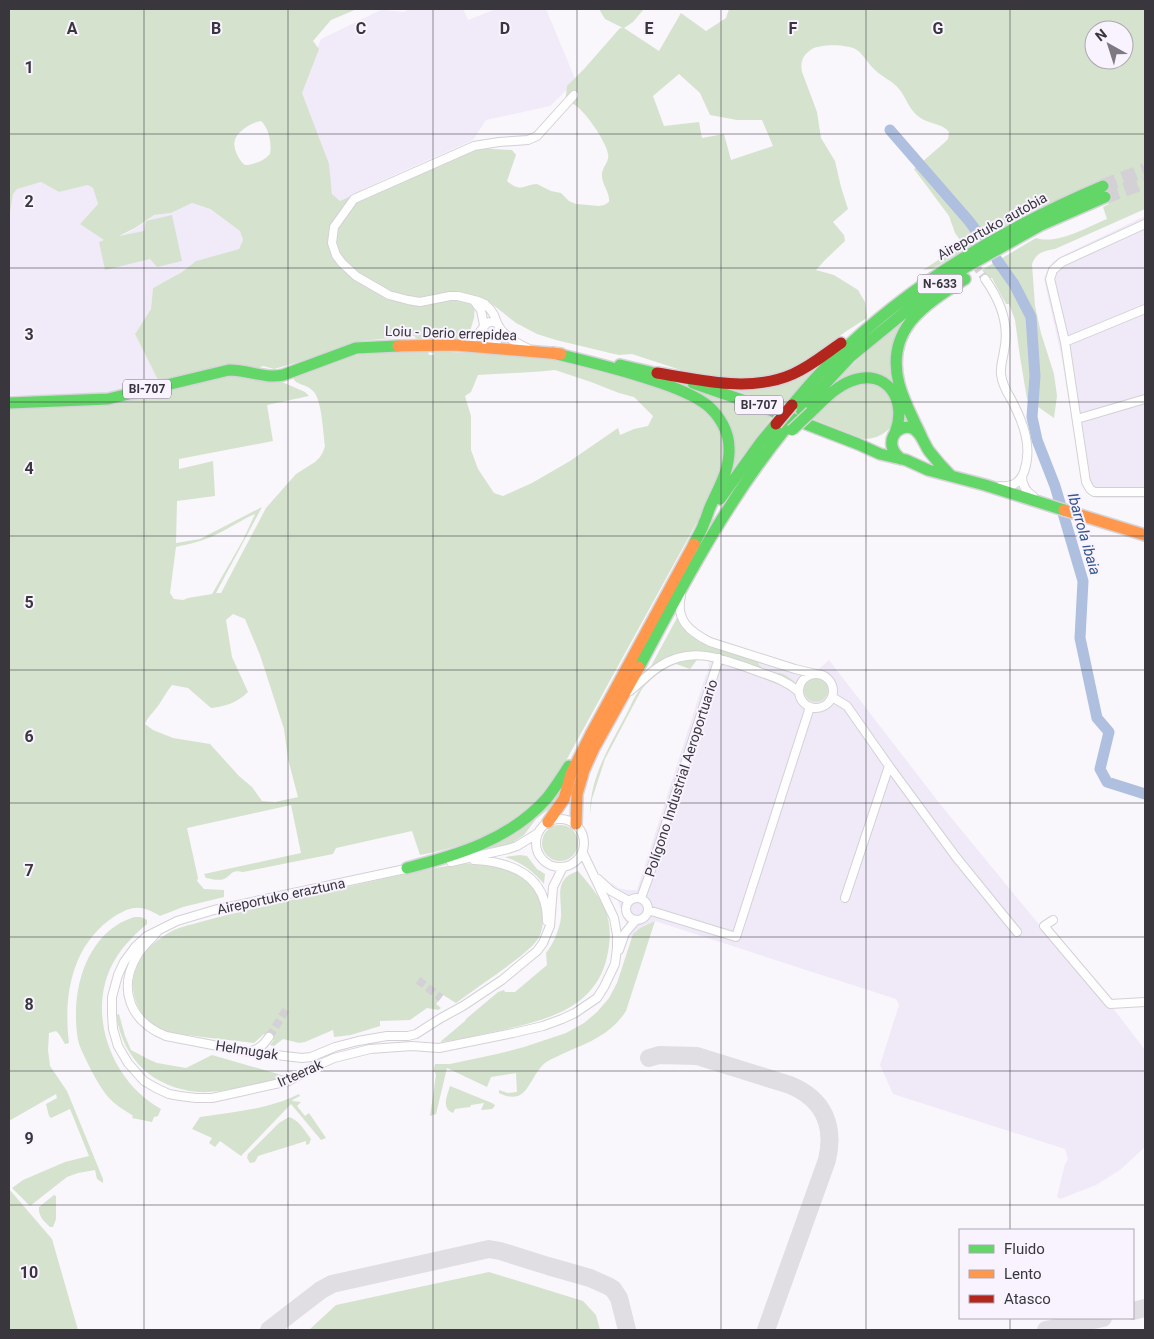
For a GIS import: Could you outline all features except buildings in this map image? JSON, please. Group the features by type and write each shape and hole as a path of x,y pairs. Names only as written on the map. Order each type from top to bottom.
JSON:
{"main road":[{"name":"Aireportuko autobia","path":"709,528 736,476 785,427 850,358 879,332 938,285 966,267 1104,192 1080,195 1025,222 943,270 906,297 841,352 801,409"},
{"path":"950,475 936,460 923,440 900,387 895,361 898,344 903,332 934,300 1041,225"},
{"path":"657,373 733,384 751,384 781,378 810,365 887,305 914,286 943,270"},
{"name":"Loiu - Derio errepidea","path":"9,402 108,399 229,370 239,370 272,377 283,375 356,348 371,346 461,346 553,353 657,373 724,393 858,444"},
{"path":"553,353 630,373 682,390 700,400 720,419 727,432 730,444 730,456 726,469 706,513 709,528 685,582 594,748 582,774 576,798 576,824"},
{"path":"785,427 801,409 849,382 860,378 870,378 879,380 887,385 899,403 898,424 891,441 894,454 904,460 911,460 919,455 923,447 923,440"},
{"name":"Aireportuko autobia","path":"709,528 785,427"},
{"name":"BI-707","path":"858,444 879,443 903,428 912,429 920,434 923,440"},
{"name":"BI-707","path":"858,444 880,454 904,460 928,470 986,485"},
{"path":"986,485 1145,535"},
{"path":"548,822 564,799 571,774 592,732 709,528"},
{"path":"407,868 476,847 517,824 546,799 592,732"}],"street":[{"path":"472,300 481,310 485,337 491,348 499,339 498,326 494,315 485,304 472,300 458,296 420,302 389,294 356,276 342,263 336,255 332,243 334,227 354,198 474,146 528,140 537,136 574,94"},
{"path":"1145,224 1062,262 1053,270 1050,279 1065,342 1086,482 1094,492 1145,492"},
{"path":"985,279 999,303 1004,318 1006,334 1000,374 1004,387 1022,421 1028,452 1026,466 1018,483 1010,486 986,485"},
{"path":"1065,342 1145,309"},
{"path":"461,346 476,336 488,322 493,322 518,343 533,351"},
{"path":"1078,419 1145,399"},
{"path":"1022,476 1026,491 1057,508"},
{"path":"685,582 680,602 681,614 691,632 710,642 795,669 816,674 827,677 834,691 830,702 821,707 810,707 802,701 799,692 800,685 804,678 816,674"},
{"path":"621,699 660,666 674,660 695,655 719,658 784,681 799,692"},
{"name":"Polígono Industrial Aeroportuario","path":"641,898 719,658"},
{"path":"832,697 846,706 956,857 1017,932"},
{"path":"648,910 736,937 810,707"},
{"path":"845,898 888,766"},
{"path":"565,819 576,824 583,834 584,847 583,853 578,860 571,865 562,867 550,865 540,857 536,845 540,828 554,820 565,819"},
{"name":"Aireportuko eraztuna","path":"158,931 177,921 214,910 407,868 429,866 508,849 517,846 538,833"},
{"path":"583,853 614,918 617,935 615,964"},
{"path":"464,859 510,866 522,872 534,882 543,896 546,906 547,936"},
{"path":"547,936 552,916 553,888 562,867"},
{"path":"590,870 604,886 629,901"},
{"path":"615,964 625,934 636,920 644,918 648,910 647,903 637,897 626,904 626,912 632,919 636,920"},
{"path":"1053,920 1044,926 1110,1004 1145,1002"},
{"name":"Helmugak","path":"158,931 138,954 128,976 127,988 129,998 138,1018 155,1032 166,1036 249,1052 307,1058 335,1047 358,1041 387,1036 413,1035 463,1006 502,980 537,952 547,936"},
{"name":"Irteerak","path":"158,931 147,936 135,947 118,976 112,997 113,1029 118,1046 128,1062 144,1081 169,1094 196,1098 212,1098 289,1081 334,1058 370,1049 412,1046 439,1048 543,1026 575,1013 597,998 615,964"},
{"path":"249,1052 259,1048 269,1037"}],"shaded area":[{"path":"411,9 463,9 468,20 496,9 546,9 576,81 550,106 486,120 473,140 362,190 344,205 333,198 332,189 300,92 321,39 381,10 403,12"},
{"path":"41,182 59,192 88,185 93,188 98,204 80,224 112,240 135,229 154,215 171,213 192,203 209,209 240,231 243,240 239,249 196,261 182,272 153,288 151,309 135,334 159,382 109,396 9,395 9,220 13,194 16,189"},
{"path":"1145,216 1145,498 1096,498 1088,494 1083,487 1062,359 1044,279 1053,262 1060,257"},
{"path":"719,641 806,667 819,669 829,660 940,804 1046,933 1110,1004 1145,1050 1145,1147 1120,1170 1096,1185 1060,1199 1057,1197 1068,1159 1065,1149 893,1094 880,1065 899,1005 896,999 655,921 636,931 631,937 611,882 618,888 637,890 707,675 708,665"}],"green space":[{"path":"9,9 357,9 331,20 313,41 319,49 302,93 329,164 332,194 340,201 461,147 512,150 516,155 507,181 512,185 522,187 537,184 551,191 561,193 569,201 576,204 599,206 609,202 602,176 608,157 606,148 588,118 577,106 572,103 565,103 567,86 620,28 623,28 605,19 599,9 644,9 633,22 624,28 659,51 681,13 706,31 726,18 729,9 1145,9 1145,209 1055,249 1040,253 1032,264 1035,306 1054,374 1057,396 1054,418 1027,399 1015,320 1009,304 1006,304 992,278 988,278 982,270 1036,238 1045,240 1063,237 1107,219 1103,207 1109,204 1101,182 1028,216 1024,214 932,269 923,270 961,245 949,216 914,169 948,139 949,132 943,127 916,114 897,86 875,70 862,54 853,48 841,46 816,47 804,56 801,65 817,112 821,138 835,161 848,209 833,222 844,235 845,241 816,270 834,275 858,290 865,302 867,318 817,354 788,370 761,378 699,376 632,354 619,355 556,340 537,334 516,323 487,300 478,298 468,338 418,340 414,336 360,341 316,357 274,369 263,366 256,369 159,382 135,334 151,309 153,288 182,272 196,261 239,249 243,240 240,231 210,209 192,203 171,213 154,215 119,236 144,231 146,221 172,215 182,261 157,267 150,259 105,270 99,242 104,240 80,224 98,204 93,188 88,185 59,192 41,182 17,189 13,194 9,220","holes":["679,74 700,93 710,115 737,120 762,120 773,146 731,160 724,134 702,138 699,122 664,126 653,96","261,121 268,132 270,154 265,159 245,165 240,160 234,146 236,137 242,130"]},
{"path":"903,320 894,345 912,424 903,422 879,376 815,403 844,372"},
{"path":"405,351 428,352 429,355 434,355 434,351 503,355 592,366 694,400 719,423 726,454 722,469 697,522 565,761 544,792 518,816 488,834 471,841 455,847 420,855 412,831 336,848 333,854 243,872 236,871 220,880 206,878 204,874 301,853 291,805 187,828 198,878 197,881 204,889 224,890 224,897 183,907 160,916 143,908 132,908 115,916 100,928 89,941 80,956 70,989 67,1025 69,1043 65,1044 56,1031 49,1033 48,1050 50,1066 67,1091 103,1183 97,1179 95,1170 78,1173 67,1177 30,1206 12,1188 23,1180 65,1162 89,1156 70,1109 51,1118 49,1116 46,1104 57,1098 56,1094 9,1121 9,406 62,404 231,373 282,382 305,392 309,396 267,405 273,441 179,459 179,469 213,461 215,496 177,501 176,543 200,539 262,507 216,593 221,593 266,508 296,474 320,457 325,446 317,397 311,389 298,383 293,376 342,358 369,353","holes":["555,370 634,397 653,416 648,426 620,435 618,428 570,461 532,483 503,496 494,493 478,469 471,450 471,416 465,396 471,392 478,375","255,514 243,540 212,594 183,600 174,599 170,593 176,547 212,536","233,614 245,619 260,655 284,729 288,759 298,797 275,802 262,801 252,787 239,776 210,744 173,738 153,730 145,724 172,685 188,688 211,708 231,703 240,699 248,692 232,657 226,620"]},
{"path":"835,351 783,406 719,385 742,387"},
{"path":"671,381 772,417 732,470 733,435"},
{"path":"866,382 885,390 893,404 894,419 887,431 873,438 864,439 813,419 842,391"},
{"path":"678,616 686,631 701,641 757,659 763,669 783,674 796,683 794,686 693,652 667,659 653,667 651,666"},
{"path":"685,660 697,660 690,669 676,664 666,669 653,677 642,689 605,759 592,799 590,814 593,787 597,775 613,739 638,692 647,681 657,673 673,664"},
{"path":"816,678 825,681 828,690 825,699 816,702 807,699 804,690 807,681"},
{"path":"560,791 554,805 536,819 524,835 512,843 501,847 488,848"},
{"path":"560,825 573,830 578,843 573,856 560,861 547,856 542,843 547,830"},
{"path":"527,856 537,869 545,874 544,884 527,868 505,857"},
{"path":"464,863 502,868 523,878 532,886 538,897 543,921 540,936 530,948 456,1003 443,995 436,1004 441,1008 438,1010 427,1008 410,1020 380,1021 380,1026 351,1035 334,1037 333,1030 299,1043 283,1039 274,1046 270,1045 274,1040 264,1034 254,1043 168,1032 150,1023 138,1008 133,985 137,966 148,949 176,929 348,887"},
{"path":"578,871 601,900 610,931 607,957 601,975 591,990 565,1010 532,1023 440,1042 498,992 504,990 505,992 515,992 547,965 546,953 554,941 561,917 560,890 565,879 570,874"},
{"path":"134,917 141,917 147,920 147,924 134,936 116,958 107,978 102,999 103,1021 107,1042 116,1062 128,1081 143,1097 161,1109 158,1116 154,1117 152,1122 132,1118 133,1116 113,1102 105,1093 82,1050 78,1040 76,1024 78,991 88,959 96,945 107,933 120,923"},
{"path":"655,921 626,1011 615,1025 593,1040 545,1063 522,1094 518,1096 513,1097 499,1093 499,1090 508,1093 517,1092 516,1073 491,1077 487,1087 447,1068 436,1114 430,1116 436,1075 433,1072 435,1064 450,1064 524,1047 566,1033 584,1023 609,998 617,983 633,934 640,928"},
{"path":"119,1014 131,1050 157,1063 186,1068 212,1055 285,1076 272,1081 210,1092 198,1092 167,1084 154,1077 133,1058 125,1045 120,1031 116,1015"},
{"path":"450,1086 495,1105 492,1109 481,1110 484,1103 471,1105 470,1107 455,1109 453,1113 449,1111 446,1105"},
{"path":"299,1094 300,1096 292,1101 301,1102 297,1106 305,1116 309,1113 326,1138 321,1140 291,1104 241,1156 220,1141 215,1147 209,1143 212,1138 192,1129 200,1117 263,1107"},
{"path":"289,1117 304,1129 311,1139 309,1144 306,1145 306,1141 258,1156 255,1162 250,1163 247,1158 248,1154 279,1123"},
{"path":"9,1189 52,1239 78,1330 9,1330"},
{"path":"54,1195 56,1196 56,1219 53,1227 50,1227 40,1216 39,1207"},
{"path":"489,1272 583,1301 596,1315 600,1330 309,1330 336,1305"}],"waterway":[{"name":"Ibarrola ibaia","path":"890,130 969,221 983,240"},
{"name":"Ibarrola ibaia","path":"997,260 1014,284 1031,317 1035,376 1032,417 1037,440 1055,486 1083,581 1080,638 1097,718 1109,732 1100,769 1107,782 1145,794"}],"taxiway":[{"path":"649,1058 659,1055 697,1056 790,1085 811,1098 824,1115 828,1125 829,1136 827,1160 766,1330"},
{"path":"269,1330 321,1290 332,1284 489,1249 590,1278 608,1286 613,1289 619,1298 627,1330"},
{"path":"1134,1311 1145,1308"},
{"path":"1046,1330 1098,1319"}],"tunnel":[{"path":"1103,186 1145,170"},
{"path":"1105,197 1145,182"},
{"path":"961,245 985,279"},
{"path":"418,980 441,998"},
{"path":"269,1037 286,1010"}],"traffic: fast":[{"path":"792,405 822,371 863,332 926,283 994,239 1066,202 1103,186"},
{"path":"801,410 850,357 938,285 1041,225 1105,197"},
{"path":"922,438 906,405 899,384 896,365 898,348 903,333 922,309 965,279"},
{"path":"9,403 108,399 229,370 269,376 283,375 356,348 398,346"},
{"path":"553,353 674,387 701,401 716,414 723,425 729,442 728,463 694,544"},
{"path":"620,365 667,376"},
{"path":"811,412 845,384 864,378 875,379 884,383 896,399 899,409 895,433"},
{"path":"693,383 765,408 880,454 906,460 928,470 985,485 1064,510"},
{"path":"792,430 811,412"},
{"path":"720,499 776,424"},
{"path":"901,459 895,453 892,441 897,431 908,427 917,431 929,451 950,475"},
{"path":"639,667 689,574 725,514 764,456 786,428"},
{"path":"407,868 464,851 500,835 533,812 547,798 569,766"}],"traffic: slow":[{"path":"398,346 455,345 561,354"},
{"path":"1064,510 1145,535"},
{"path":"548,822 564,799 571,774 592,732 694,544"},
{"path":"576,824 577,794 584,770 594,748 639,667"}],"traffic: jam":[{"path":"657,373 725,383 760,383 777,380 800,371 841,343"},
{"path":"776,424 792,405"}]}
